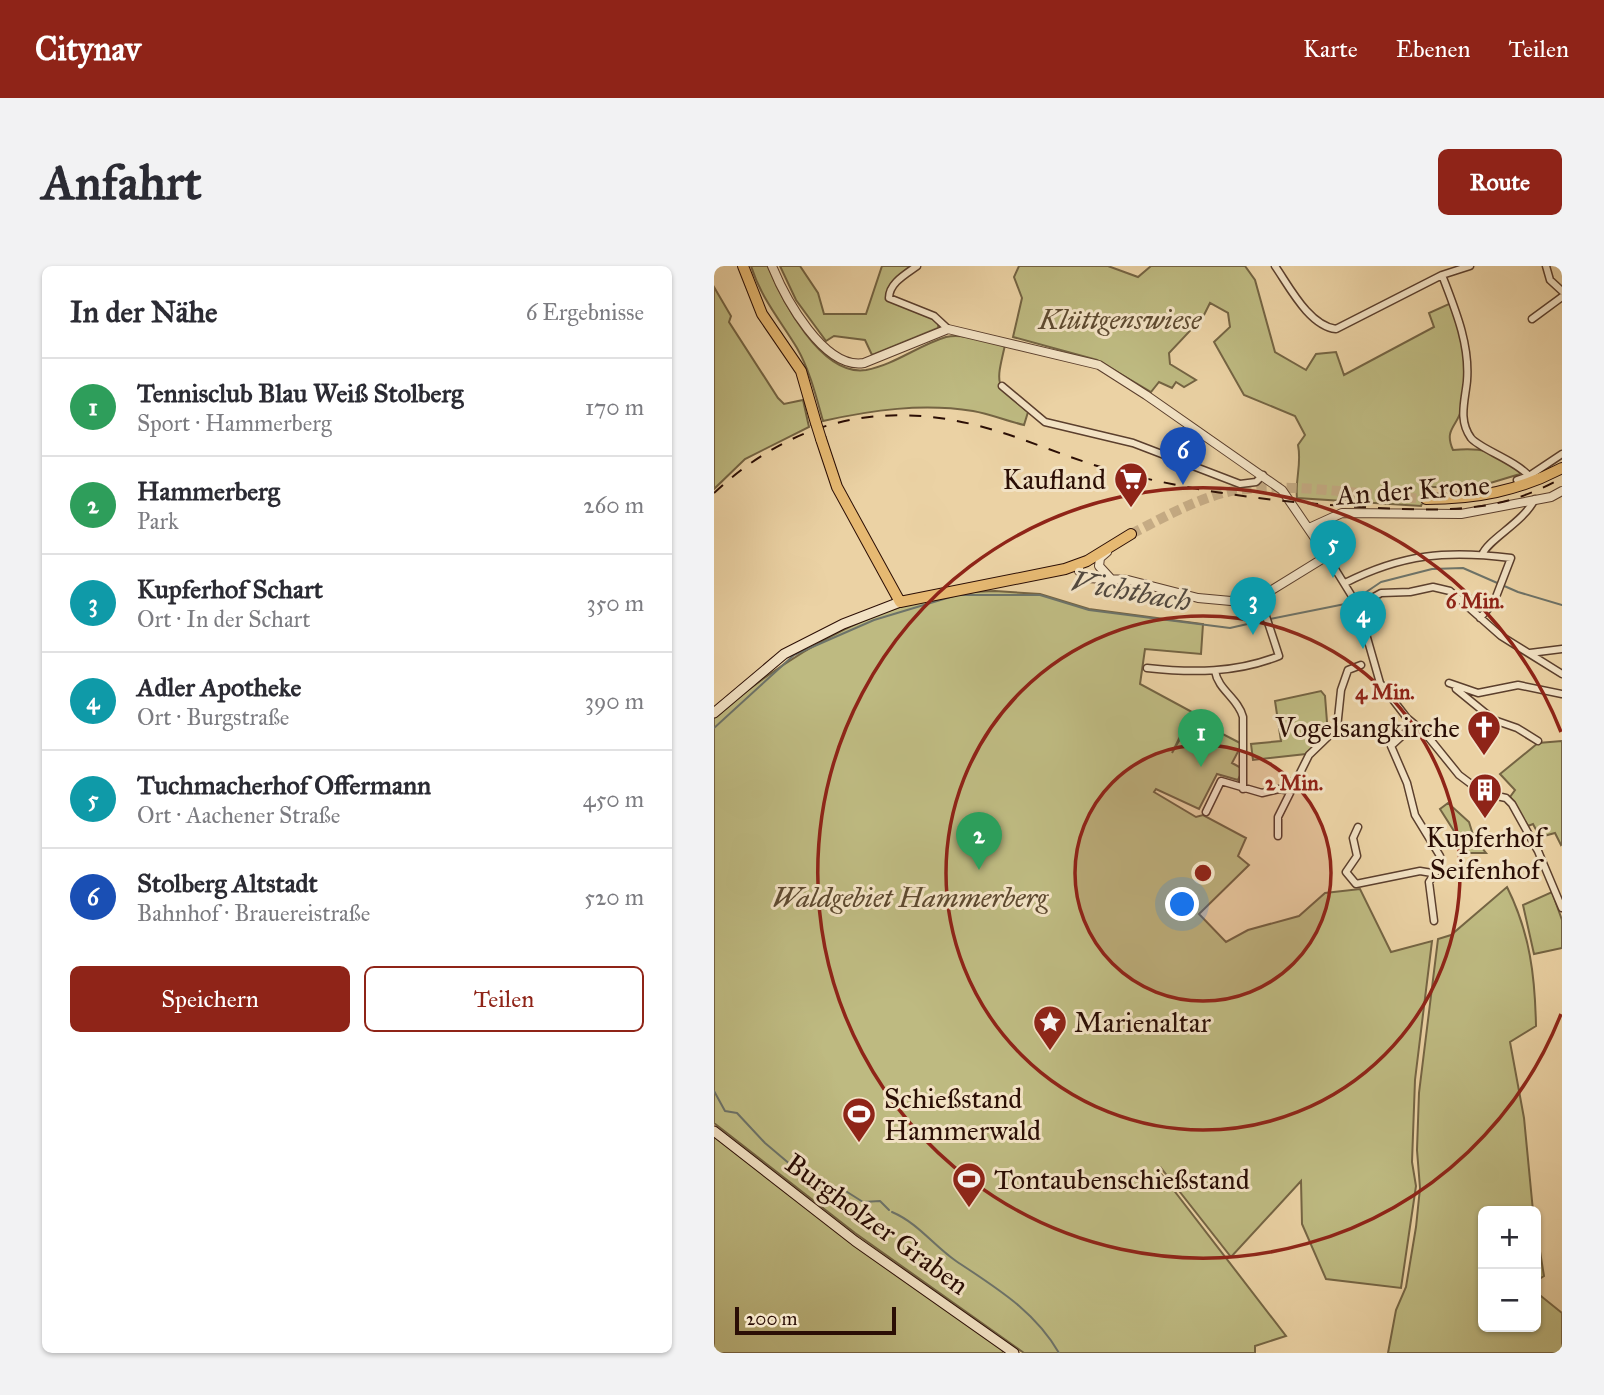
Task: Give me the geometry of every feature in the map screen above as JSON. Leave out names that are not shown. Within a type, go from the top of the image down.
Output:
[{"type":"main road","points":[[743,266],[762,314],[801,371],[832,476],[900,602]]},
{"type":"main road","points":[[1426,499],[1494,494],[1562,468]]},
{"type":"main road","points":[[714,713],[784,654],[843,624],[900,602],[1079,564],[1131,534]]},
{"type":"main road","name":"Burgholzer Graben","points":[[714,1131],[855,1241],[1014,1353]]},
{"type":"street","points":[[772,266],[792,304],[816,336],[830,353],[849,364],[864,363],[948,329]]},
{"type":"street","points":[[917,266],[889,290],[889,298],[934,316],[948,329],[1099,365],[1282,490],[1356,601],[1380,683],[1414,725],[1474,787],[1488,795],[1506,798],[1511,804],[1538,851],[1562,908]]},
{"type":"street","points":[[1275,266],[1296,298],[1324,325],[1336,329],[1442,275],[1470,266]]},
{"type":"street","points":[[1546,266],[1550,280],[1562,291]]},
{"type":"street","points":[[1442,275],[1461,326],[1467,378],[1463,408],[1468,432],[1475,443],[1519,465],[1529,476]]},
{"type":"street","points":[[1532,319],[1562,298]]},
{"type":"street","points":[[1002,386],[1045,422],[1133,443],[1240,484],[1256,482],[1263,475]]},
{"type":"street","points":[[1517,480],[1529,476],[1562,454]]},
{"type":"street","name":"An der Krone","points":[[1309,528],[1327,517],[1342,513],[1461,514],[1562,491]]},
{"type":"street","points":[[1482,555],[1487,546],[1514,526],[1535,499]]},
{"type":"street","points":[[1296,509],[1305,516],[1327,517]]},
{"type":"street","points":[[1111,547],[1099,562],[1100,569],[1111,579]]},
{"type":"street","points":[[1345,583],[1378,566],[1414,556],[1482,555],[1511,558],[1491,607],[1480,618]]},
{"type":"street","points":[[1079,564],[1093,578],[1143,583],[1198,598],[1231,601],[1275,589],[1327,556]]},
{"type":"street","points":[[1356,601],[1381,593],[1442,588],[1450,591],[1515,646],[1562,674]]},
{"type":"street","points":[[1147,668],[1216,671],[1250,666],[1279,656],[1259,595]]},
{"type":"street","points":[[1530,653],[1562,649]]},
{"type":"street","points":[[1278,836],[1278,817],[1309,755],[1337,728],[1348,670],[1361,665]]},
{"type":"street","points":[[1216,671],[1219,683],[1235,697],[1243,717],[1243,789]]},
{"type":"street","points":[[1538,741],[1517,728],[1494,720],[1449,684],[1478,692],[1518,685],[1562,694]]},
{"type":"street","points":[[1414,725],[1391,746],[1407,783],[1415,815],[1440,856],[1440,866],[1432,873],[1429,882],[1434,922]]},
{"type":"street","points":[[1206,812],[1221,781],[1243,789],[1291,791]]},
{"type":"street","points":[[1358,827],[1353,838],[1357,856],[1346,872],[1356,884],[1420,871],[1432,873]]},
{"type":"green space","points":[[751,266],[768,266],[783,298],[805,333],[819,349],[849,369],[866,370],[876,367],[946,337],[968,337],[1005,345],[1000,384],[1009,396],[1028,412],[1024,425],[973,411],[935,408],[879,411],[823,421],[802,357],[765,299]]},
{"type":"green space","points":[[780,266],[800,266],[818,293],[824,314],[866,314],[882,266],[910,266],[892,282],[886,299],[939,321],[938,328],[872,355],[865,340],[834,336],[826,341],[796,300]]},
{"type":"green space","name":"Klüttgenswiese","points":[[1019,266],[1108,266],[1138,277],[1151,266],[1245,266],[1255,280],[1275,352],[1306,370],[1316,354],[1336,352],[1344,375],[1434,327],[1429,313],[1451,303],[1462,340],[1466,378],[1461,411],[1450,433],[1453,450],[1473,449],[1487,452],[1518,467],[1520,474],[1477,487],[1429,487],[1421,506],[1297,498],[1298,445],[1305,435],[1295,416],[1244,395],[1214,342],[1230,327],[1228,313],[1210,303],[1203,317],[1169,353],[1170,364],[1196,380],[1184,387],[1176,382],[1172,388],[1159,382],[1151,392],[1097,360],[1013,337],[1022,298],[1014,277]]},
{"type":"green space","points":[[714,287],[731,316],[729,322],[778,398],[784,404],[803,400],[809,427],[745,459],[714,489]]},
{"type":"green space","name":"Waldgebiet Hammerberg","points":[[995,591],[1040,594],[1089,609],[1203,624],[1201,654],[1145,649],[1140,684],[1192,712],[1172,753],[1192,718],[1242,744],[1232,763],[1243,769],[1238,780],[1217,774],[1199,809],[1156,789],[1154,792],[1196,817],[1203,815],[1246,838],[1238,856],[1249,865],[1199,914],[1226,942],[1248,930],[1299,916],[1325,893],[1360,889],[1391,952],[1432,941],[1415,1080],[1412,1162],[1416,1186],[1401,1288],[1326,1279],[1302,1224],[1301,1181],[1231,1257],[1161,1168],[1159,1171],[1286,1336],[1255,1346],[1255,1353],[1024,1353],[855,1233],[714,1123],[714,717],[776,670],[809,648],[844,630],[917,602],[955,594]]},
{"type":"green space","points":[[1321,691],[1325,696],[1328,735],[1306,754],[1253,760],[1251,744],[1281,741],[1275,701]]},
{"type":"green space","points":[[1562,741],[1561,845],[1555,833],[1540,837],[1533,824],[1528,826],[1510,797],[1515,790],[1500,774],[1538,743]]},
{"type":"green space","points":[[1448,803],[1469,822],[1474,838],[1486,853],[1468,853],[1440,809]]},
{"type":"green space","points":[[1507,887],[1526,938],[1534,990],[1536,1026],[1510,1042],[1524,1118],[1533,1206],[1478,1206],[1478,1332],[1541,1332],[1541,1296],[1562,1313],[1562,1353],[1388,1353],[1396,1310],[1406,1287],[1416,1227],[1420,1188],[1417,1150],[1419,1093],[1438,939],[1451,935]]},
{"type":"green space","points":[[1552,892],[1562,920],[1562,948],[1534,954],[1523,905]]},
{"type":"green space","points":[[714,1136],[1004,1350],[1002,1353],[714,1353]]},
{"type":"waterway","name":"Vichtbach","points":[[1270,619],[1350,603],[1381,582],[1432,569],[1463,568],[1518,592],[1562,605]]},
{"type":"waterway","name":"Vichtbach","points":[[714,728],[794,655],[874,620],[957,595],[1040,595],[1089,610],[1230,628],[1265,620]]},
{"type":"waterway","points":[[714,1091],[725,1111],[737,1113],[765,1143],[804,1176]]},
{"type":"waterway","points":[[810,1181],[832,1201],[837,1201],[844,1190],[863,1202],[880,1201],[889,1210]]},
{"type":"waterway","points":[[892,1212],[910,1222],[948,1255],[1013,1301],[1038,1324],[1059,1353]]},
{"type":"tunnel","points":[[1131,534],[1199,501],[1244,489],[1295,488],[1426,499]]},
{"type":"railway","points":[[714,493],[743,468],[774,448],[806,433],[839,422],[908,415],[983,427],[1104,468],[1136,476],[1199,489],[1295,502],[1406,509],[1467,508],[1513,499],[1562,478]]},
{"type":"place","name":"Stolberg Altstadt","points":[[1183,485]]},
{"type":"place","name":"Kaufland","points":[[1131,509]]},
{"type":"place","name":"Tuchmacherhof Offermann","points":[[1333,578]]},
{"type":"place","name":"Kupferhof Schart","points":[[1253,635]]},
{"type":"place","name":"Adler Apotheke","points":[[1363,649]]},
{"type":"place","name":"Vogelsangkirche","points":[[1484,757]]},
{"type":"place","name":"Tennisclub Blau Weiß Stolberg","points":[[1201,767]]},
{"type":"place","name":"Kupferhof Seifenhof","points":[[1485,820]]},
{"type":"place","name":"Hammerberg","points":[[979,870]]},
{"type":"place","name":"Marienaltar","points":[[1050,1052]]},
{"type":"place","name":"Schießstand Hammerwald","points":[[859,1144]]},
{"type":"place","name":"Tontaubenschießstand","points":[[969,1209]]}]
